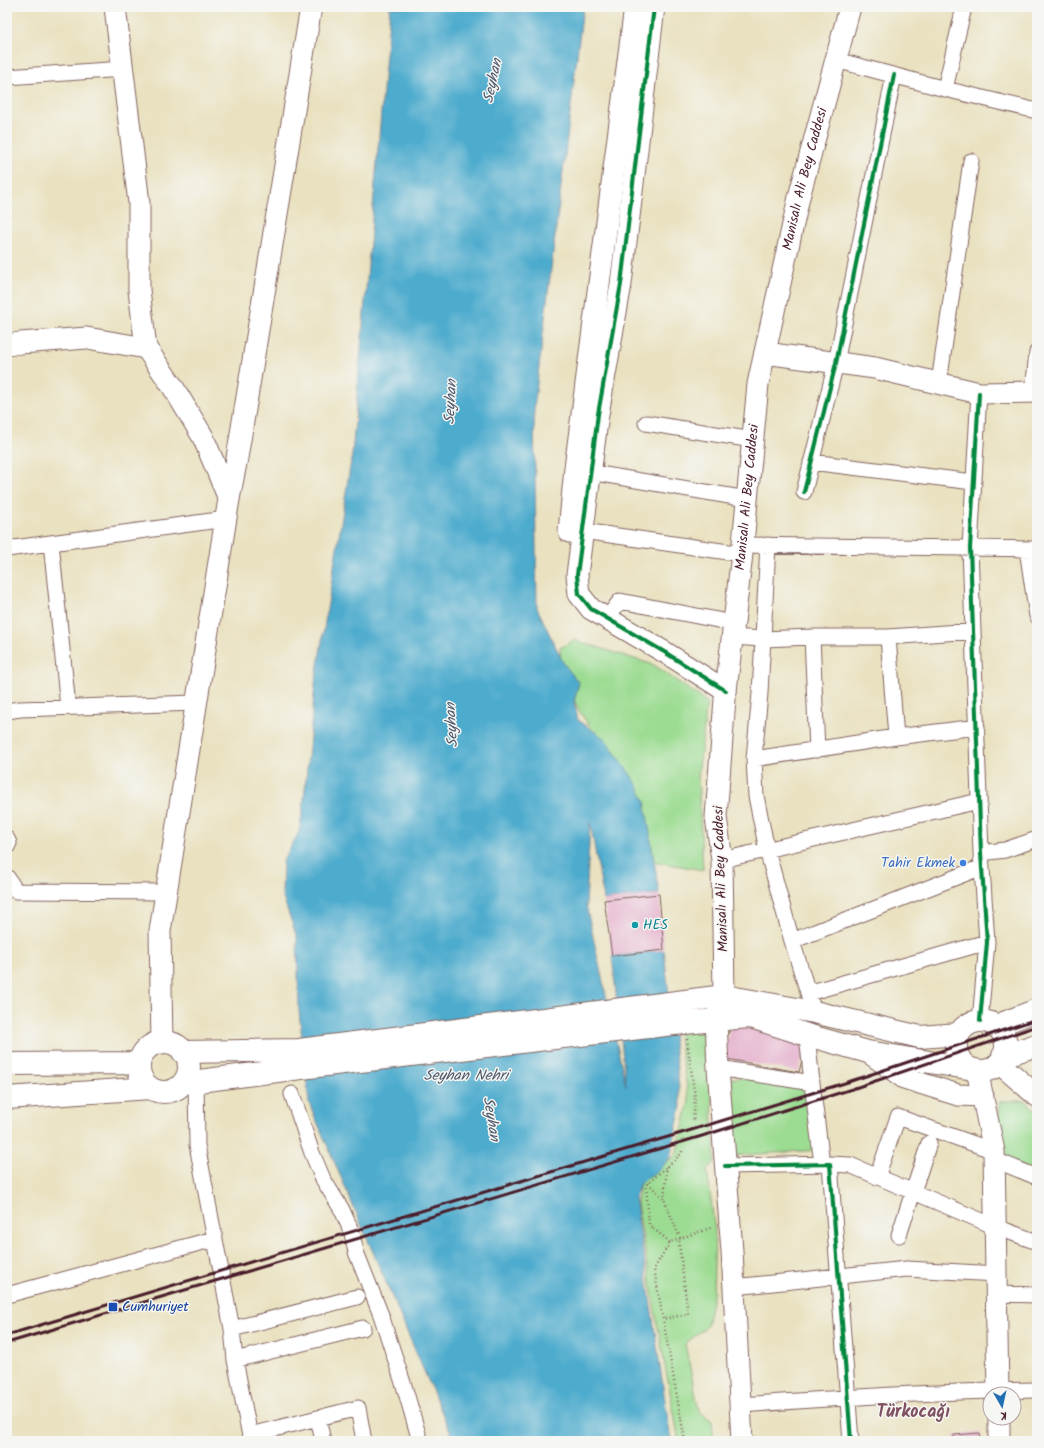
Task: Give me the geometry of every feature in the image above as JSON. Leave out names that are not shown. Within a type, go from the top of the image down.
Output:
[{"type":"main road","points":[[115,7],[139,203],[139,290],[146,348],[203,437],[228,499]]},
{"type":"main road","points":[[162,1043],[160,931],[228,499],[237,458],[311,7]]},
{"type":"main road","points":[[607,618],[577,612],[566,595],[565,573],[575,468],[635,7]]},
{"type":"main road","points":[[654,7],[621,284],[598,414],[590,472],[577,575],[579,594],[591,609],[666,653],[726,691]]},
{"type":"main road","name":"Manisalı Ali Bey Caddesi","points":[[716,1020],[724,996],[722,860],[716,817],[726,691],[758,384],[799,197],[850,7]]},
{"type":"main road","points":[[7,345],[88,338],[146,348]]},
{"type":"main road","points":[[765,353],[875,368],[979,393],[1035,392]]},
{"type":"main road","points":[[677,1020],[724,996],[811,1002],[920,1037],[959,1034]]},
{"type":"main road","points":[[998,1386],[995,1156],[983,1096],[973,1069],[963,1063],[959,1057],[956,1049],[956,1041],[964,1027],[972,1022],[988,1023],[1037,1010]]},
{"type":"main road","points":[[189,1082],[187,1076],[187,1059],[184,1052],[178,1047],[170,1043],[154,1044],[142,1055],[139,1063],[141,1077],[150,1088],[156,1091],[171,1091],[189,1082],[300,1059],[677,1020],[716,1020],[751,1017],[868,1052],[948,1066],[985,1070],[992,1068],[1001,1060],[1037,1045]]},
{"type":"main road","points":[[716,1020],[718,1068],[734,1287],[742,1441]]},
{"type":"main road","points":[[988,1023],[1002,1032],[1005,1040],[1006,1048],[1001,1060]]},
{"type":"main road","points":[[184,1052],[300,1059]]},
{"type":"main road","points":[[868,1052],[904,1078],[958,1095],[983,1096]]},
{"type":"main road","points":[[1001,1060],[1037,1096]]},
{"type":"main road","points":[[7,1064],[139,1063]]},
{"type":"main road","points":[[7,1098],[150,1088]]},
{"type":"main road","points":[[999,1426],[999,1441]]},
{"type":"street","points":[[945,89],[964,7]]},
{"type":"street","points":[[836,60],[945,89],[1037,111]]},
{"type":"street","points":[[7,77],[123,69]]},
{"type":"street","points":[[804,492],[836,363],[894,75]]},
{"type":"street","points":[[939,383],[971,161]]},
{"type":"street","points":[[1035,392],[1037,352]]},
{"type":"street","points":[[979,393],[970,548],[979,801],[987,942],[988,1023]]},
{"type":"street","points":[[646,423],[752,440]]},
{"type":"street","points":[[811,462],[973,482]]},
{"type":"street","points":[[590,472],[606,476],[747,499]]},
{"type":"street","points":[[7,549],[226,519]]},
{"type":"street","points":[[583,531],[742,549],[768,546],[1032,549],[1037,616]]},
{"type":"street","points":[[51,543],[68,707]]},
{"type":"street","points":[[768,546],[754,759],[756,796],[767,850],[792,941],[811,1002],[987,942]]},
{"type":"street","points":[[607,618],[620,601],[763,639],[812,637],[888,637],[973,631]]},
{"type":"street","points":[[812,637],[817,750]]},
{"type":"street","points":[[888,637],[896,737]]},
{"type":"street","points":[[7,711],[20,709],[196,703]]},
{"type":"street","points":[[754,759],[896,737],[977,728]]},
{"type":"street","points":[[722,860],[979,801]]},
{"type":"street","points":[[7,839],[9,843],[7,847]]},
{"type":"street","points":[[792,941],[1005,850],[1036,841]]},
{"type":"street","points":[[7,877],[16,891],[166,892]]},
{"type":"street","points":[[807,1035],[812,1083],[826,1164],[838,1276],[851,1441]]},
{"type":"street","points":[[718,1068],[812,1083]]},
{"type":"street","points":[[189,1082],[196,1145],[232,1329],[235,1360],[251,1438],[358,1408],[364,1441]]},
{"type":"street","points":[[292,1094],[312,1153],[323,1178],[342,1210],[352,1232],[356,1252],[381,1315],[420,1441]]},
{"type":"street","points":[[877,1176],[898,1117],[995,1156],[1037,1176]]},
{"type":"street","points":[[898,1235],[929,1143]]},
{"type":"street","points":[[725,1166],[850,1165],[996,1228],[1037,1242]]},
{"type":"street","points":[[7,1295],[214,1239]]},
{"type":"street","points":[[734,1287],[907,1269],[997,1284],[1037,1295]]},
{"type":"street","points":[[232,1329],[357,1297]]},
{"type":"street","points":[[235,1360],[363,1328]]},
{"type":"street","points":[[1022,1391],[1037,1390]]},
{"type":"street","points":[[740,1405],[847,1397],[982,1393]]},
{"type":"street","points":[[318,1418],[323,1441]]},
{"type":"path","points":[[677,1020],[695,1097],[693,1122]]},
{"type":"path","points":[[670,1242],[649,1225],[646,1185],[681,1154],[683,1149]]},
{"type":"path","points":[[664,1199],[668,1166]]},
{"type":"path","points":[[648,1183],[664,1199],[680,1238],[679,1244],[688,1314],[663,1319]]},
{"type":"path","points":[[685,1441],[654,1269],[670,1242],[713,1227]]},
{"type":"green space","points":[[574,640],[654,665],[707,702],[698,777],[703,870],[651,861],[639,812],[621,760],[594,733],[578,709],[561,668],[560,648]]},
{"type":"green space","points":[[708,1031],[715,1162],[707,1169],[715,1232],[713,1296],[707,1326],[685,1344],[699,1411],[712,1421],[714,1441],[679,1441],[637,1203],[640,1183],[676,1155],[689,1101],[678,1032]]},
{"type":"green space","points":[[728,1078],[808,1080],[819,1150],[727,1156]]},
{"type":"green space","points":[[1000,1101],[1025,1101],[1037,1111],[1037,1174],[995,1159]]},
{"type":"water","points":[[390,7],[583,7],[534,408],[537,608],[564,664],[579,683],[574,702],[578,720],[605,739],[635,781],[645,801],[659,894],[604,900],[590,822],[586,905],[626,1086],[612,956],[664,950],[681,1106],[670,1158],[657,1172],[640,1183],[635,1197],[671,1441],[454,1441],[309,1103],[299,1011],[297,937],[282,895],[283,861],[299,832],[303,810],[315,684],[352,455]]},
{"type":"building","name":"HES","points":[[659,894],[664,950],[612,956],[604,900]]},
{"type":"building","points":[[732,1023],[806,1044],[799,1072],[721,1058]]},
{"type":"building","points":[[980,1433],[981,1441],[954,1441],[954,1435]]},
{"type":"railway","points":[[7,1335],[848,1082],[1037,1019]]},
{"type":"railway","points":[[7,1343],[702,1136],[852,1089],[1037,1026]]},
{"type":"cycle path","points":[[654,7],[621,284],[598,414],[577,575],[579,594],[591,609],[666,653],[726,691]]},
{"type":"cycle path","points":[[804,492],[836,363],[894,75]]},
{"type":"cycle path","points":[[979,393],[970,548],[981,853],[987,942],[980,1021]]},
{"type":"cycle path","points":[[725,1166],[830,1164],[851,1441]]},
{"type":"place","name":"Tahir Ekmek","points":[[963,863]]},
{"type":"place","name":"HES","points":[[635,925]]},
{"type":"place","name":"Cumhuriyet","points":[[113,1307]]},
{"type":"district","name":"Türkocağı","points":[[913,1412]]},
{"type":"water label","name":"Seyhan","points":[[493,81]]},
{"type":"water label","name":"Seyhan","points":[[451,402]]},
{"type":"water label","name":"Seyhan","points":[[452,725]]},
{"type":"water label","name":"Seyhan Nehri","points":[[466,1076]]},
{"type":"water label","name":"Seyhan","points":[[491,1119]]}]
